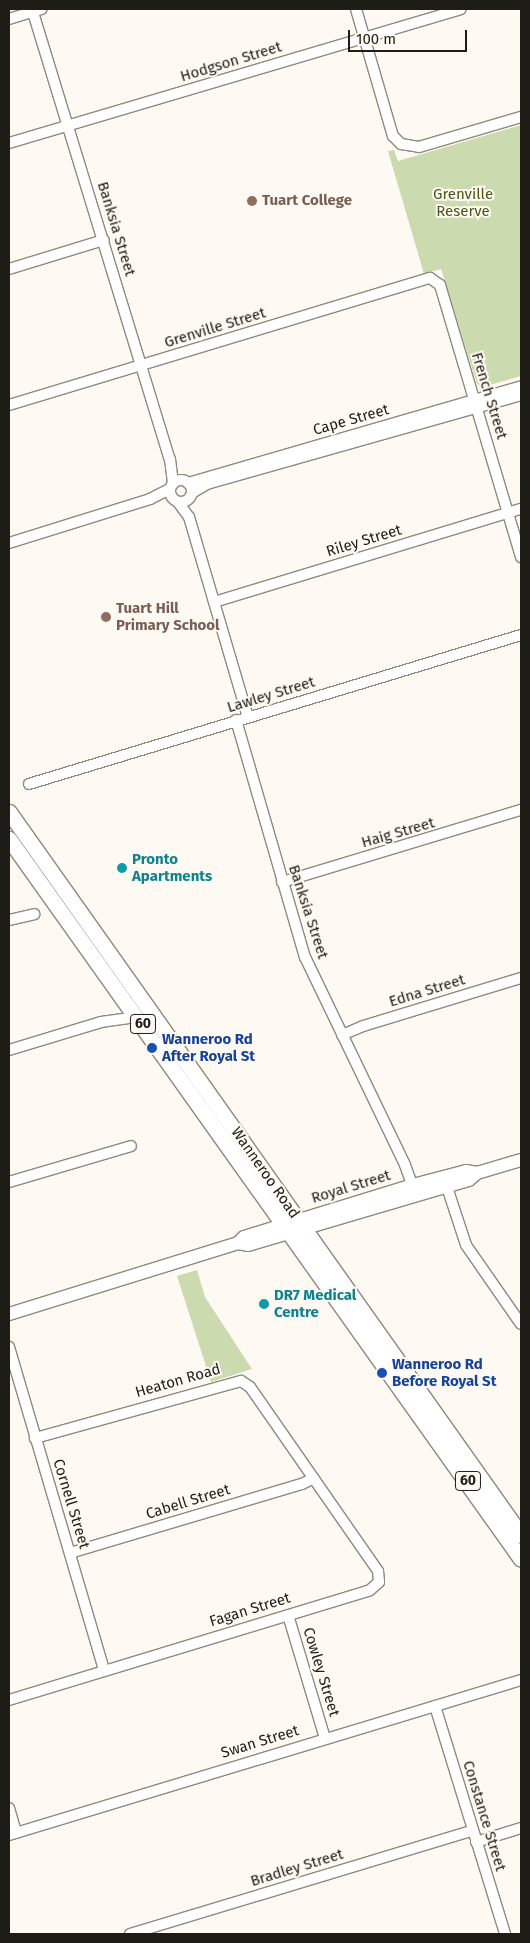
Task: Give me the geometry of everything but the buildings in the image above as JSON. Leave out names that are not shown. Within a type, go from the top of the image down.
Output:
[{"type":"highway","name":"Wanneroo Road","points":[[9,812],[521,1535]]},
{"type":"highway","name":"Wanneroo Road","points":[[9,838],[121,992],[286,1229],[521,1558]]},
{"type":"main road","name":"Royal Street","points":[[9,1314],[238,1243],[248,1245],[286,1229],[412,1190],[445,1182],[466,1171],[477,1173],[521,1160]]},
{"type":"street","points":[[356,9],[393,136],[401,144],[419,147],[521,117]]},
{"type":"street","name":"Hodgson Street","points":[[9,144],[461,9]]},
{"type":"street","points":[[9,19],[36,10]]},
{"type":"street","name":"Banksia Street","points":[[36,10],[68,126],[178,484]]},
{"type":"street","points":[[9,268],[104,240]]},
{"type":"street","name":"Grenville Street","points":[[9,405],[430,278]]},
{"type":"street","name":"French Street","points":[[430,278],[440,285],[521,557]]},
{"type":"street","name":"Cape Street","points":[[150,499],[176,501],[190,496],[212,482],[476,404],[521,386]]},
{"type":"street","name":"Cape Street","points":[[9,543],[150,499],[178,484],[476,404],[521,395]]},
{"type":"street","points":[[178,484],[190,496],[189,517],[248,717]]},
{"type":"street","points":[[178,484],[176,501],[189,517]]},
{"type":"street","name":"Riley Street","points":[[214,602],[521,510]]},
{"type":"street","name":"Lawley Street","points":[[29,784],[521,635]]},
{"type":"street","name":"Banksia Street","points":[[236,720],[305,957],[401,1159],[412,1190]]},
{"type":"street","name":"Haig Street","points":[[282,882],[521,810]]},
{"type":"street","points":[[9,920],[34,914]]},
{"type":"street","name":"Edna Street","points":[[342,1035],[363,1026],[521,978]]},
{"type":"street","points":[[102,1022],[118,1010],[121,992]]},
{"type":"street","points":[[9,1050],[102,1022],[138,1016]]},
{"type":"street","points":[[9,1182],[131,1146]]},
{"type":"street","points":[[445,1182],[466,1245],[521,1324]]},
{"type":"street","name":"Cornell Street","points":[[9,1347],[104,1670]]},
{"type":"street","name":"Heaton Road","points":[[35,1438],[241,1381],[250,1387],[314,1478]]},
{"type":"street","name":"Cabell Street","points":[[70,1553],[302,1484],[314,1478]]},
{"type":"street","name":"Fagan Street","points":[[9,1700],[370,1590],[379,1582],[378,1571],[314,1478]]},
{"type":"street","name":"Cowley Street","points":[[288,1615],[325,1738]]},
{"type":"street","name":"Swan Street","points":[[13,1834],[521,1680]]},
{"type":"street","name":"Constance Street","points":[[435,1706],[505,1934]]},
{"type":"street","points":[[9,1808],[13,1834]]},
{"type":"street","points":[[476,1842],[521,1828]]},
{"type":"street","name":"Bradley Street","points":[[130,1934],[472,1831]]},
{"type":"green space","name":"Grenville Reserve","points":[[521,125],[521,376],[483,387],[477,384],[441,269],[424,274],[388,151],[394,150],[398,161]]},
{"type":"green space","points":[[197,1270],[205,1297],[252,1369],[211,1382],[177,1276]]},
{"type":"place","name":"Tuart College","points":[[252,201]]},
{"type":"place","name":"Tuart Hill Primary School","points":[[106,617]]},
{"type":"place","name":"Pronto Apartments","points":[[122,868]]},
{"type":"place","name":"Wanneroo Rd After Royal St","points":[[152,1048]]},
{"type":"place","name":"DR7 Medical Centre","points":[[264,1304]]},
{"type":"place","name":"Wanneroo Rd Before Royal St","points":[[382,1373]]}]
